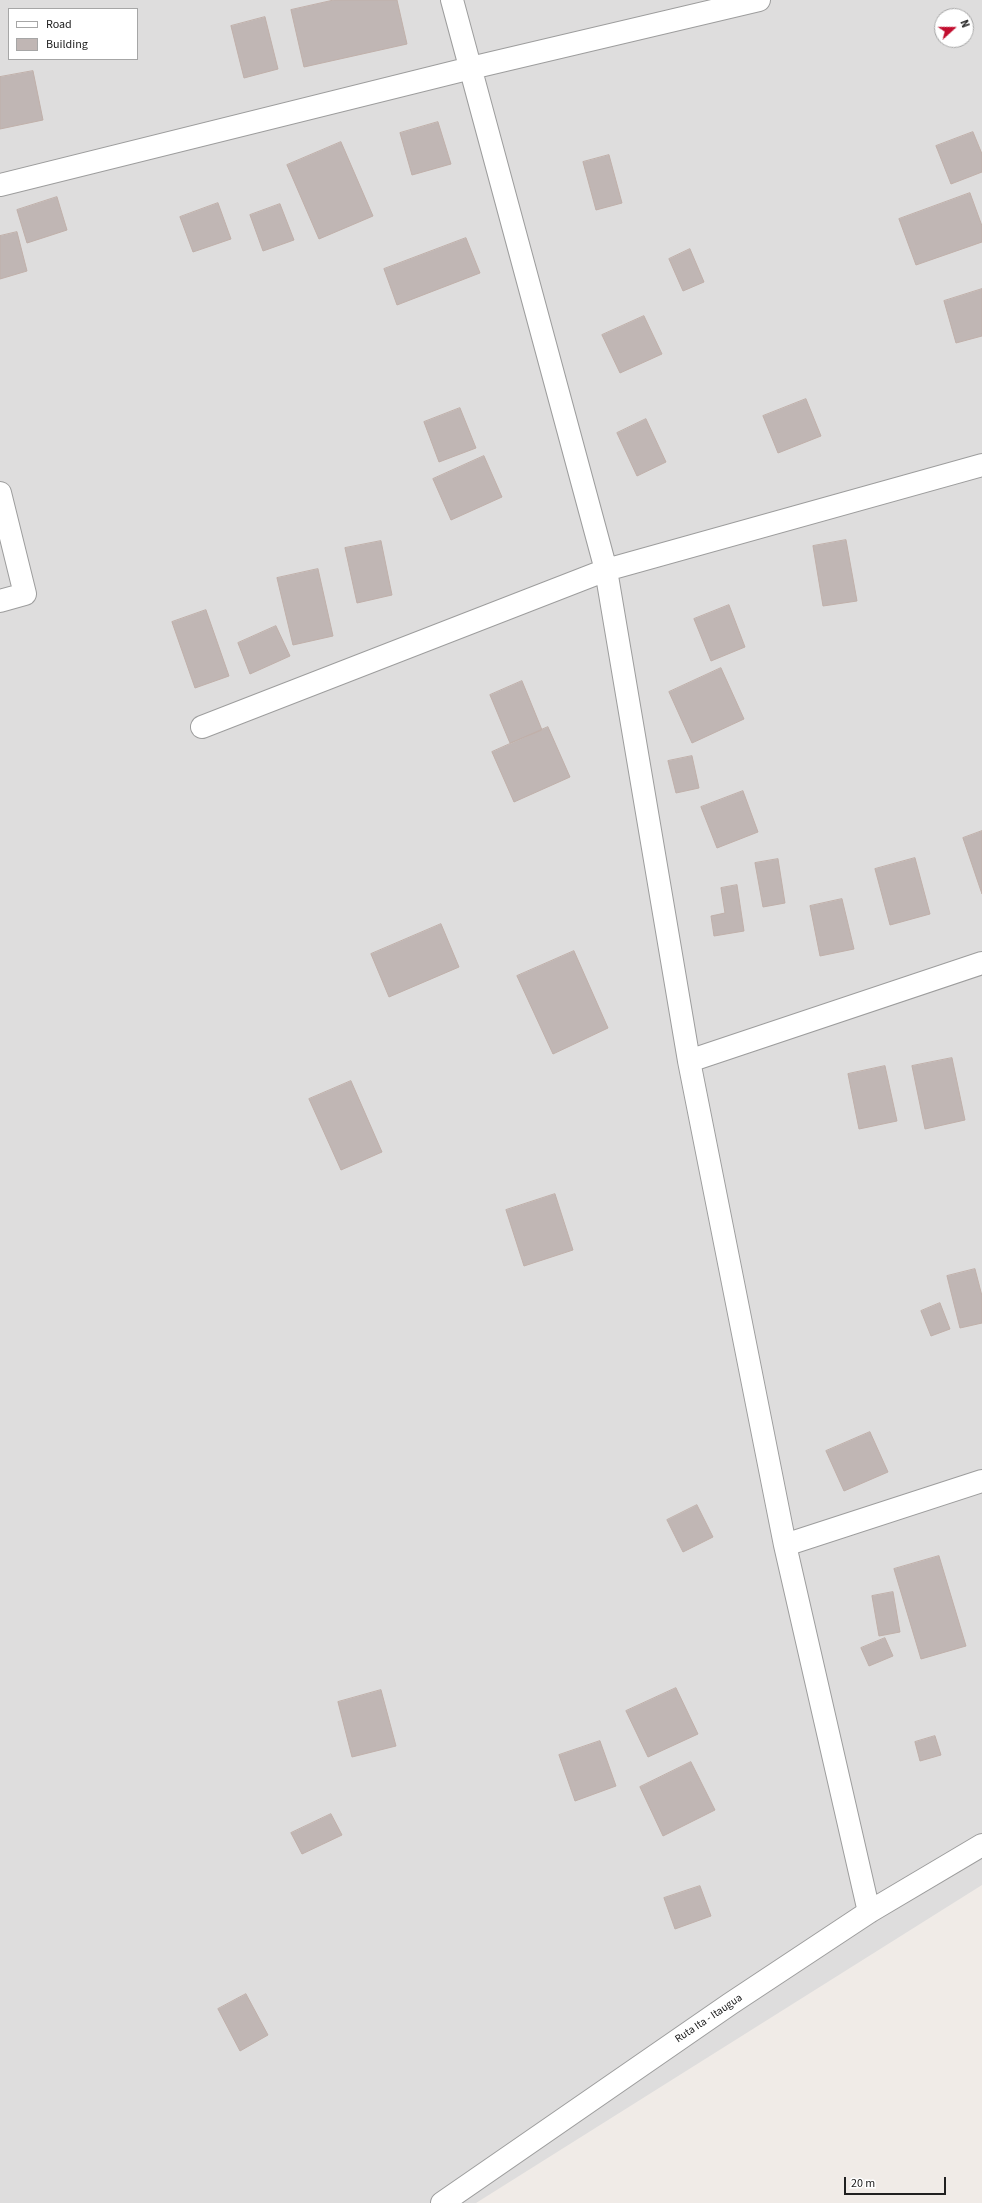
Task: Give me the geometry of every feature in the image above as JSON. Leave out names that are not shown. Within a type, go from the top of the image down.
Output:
[{"type":"street","points":[[452,0],[606,570],[689,1062],[785,1545],[869,1912]]},
{"type":"street","points":[[0,184],[471,68],[759,0]]},
{"type":"street","points":[[202,727],[606,570],[982,465]]},
{"type":"street","points":[[0,494],[25,594],[0,601]]},
{"type":"street","points":[[689,1062],[982,963]]},
{"type":"street","points":[[785,1545],[982,1481]]},
{"type":"street","name":"Ruta Ita - Itaugua","points":[[442,2203],[730,2004],[869,1912],[982,1845]]},
{"type":"shaded area","points":[[0,0],[982,0],[982,1885],[476,2203],[0,2203]]},
{"type":"building","points":[[334,0],[397,0],[407,44],[304,67],[291,10]]},
{"type":"building","points":[[265,17],[278,69],[244,78],[231,26]]},
{"type":"building","points":[[33,71],[43,120],[0,129],[0,77]]},
{"type":"building","points":[[438,122],[451,164],[412,175],[400,133]]},
{"type":"building","points":[[973,132],[982,154],[982,172],[951,184],[936,146]]},
{"type":"building","points":[[341,142],[373,216],[319,239],[287,165]]},
{"type":"building","points":[[609,155],[622,203],[596,210],[583,162]]},
{"type":"building","points":[[970,193],[982,226],[982,242],[916,265],[899,219]]},
{"type":"building","points":[[57,197],[67,230],[27,243],[17,210]]},
{"type":"building","points":[[218,203],[231,239],[193,252],[180,217]]},
{"type":"building","points":[[280,204],[294,240],[263,251],[250,215]]},
{"type":"building","points":[[17,232],[27,271],[0,279],[0,236]]},
{"type":"building","points":[[466,238],[480,273],[397,305],[384,269]]},
{"type":"building","points":[[690,249],[704,282],[683,291],[669,259]]},
{"type":"building","points":[[982,289],[982,336],[956,343],[944,301]]},
{"type":"building","points":[[644,316],[662,354],[620,373],[602,335]]},
{"type":"building","points":[[806,399],[821,436],[778,453],[763,416]]},
{"type":"building","points":[[460,408],[476,448],[439,462],[424,422]]},
{"type":"building","points":[[646,419],[666,462],[637,476],[617,433]]},
{"type":"building","points":[[484,456],[502,497],[451,520],[433,479]]},
{"type":"building","points":[[846,540],[857,601],[823,606],[813,546]]},
{"type":"building","points":[[381,541],[392,595],[357,603],[345,548]]},
{"type":"building","points":[[318,569],[333,636],[293,645],[277,578]]},
{"type":"building","points":[[729,605],[745,647],[711,661],[694,619]]},
{"type":"building","points":[[206,610],[229,676],[195,688],[172,622]]},
{"type":"building","points":[[276,626],[290,656],[250,674],[238,643]]},
{"type":"building","points":[[721,668],[744,719],[692,743],[669,692]]},
{"type":"building","points":[[522,681],[542,730],[510,743],[490,695]]},
{"type":"building","points":[[548,727],[570,777],[514,802],[492,752]]},
{"type":"building","points":[[692,756],[699,788],[676,793],[668,761]]},
{"type":"building","points":[[743,791],[758,832],[717,848],[701,807]]},
{"type":"building","points":[[982,831],[982,894],[963,838]]},
{"type":"building","points":[[915,858],[930,914],[890,925],[875,869]]},
{"type":"building","points":[[778,859],[785,903],[763,907],[755,863]]},
{"type":"building","points":[[737,885],[744,931],[714,936],[711,916],[725,913],[721,888]]},
{"type":"building","points":[[842,899],[854,949],[820,956],[810,906]]},
{"type":"building","points":[[441,924],[459,967],[389,997],[371,954]]},
{"type":"building","points":[[574,951],[608,1028],[553,1054],[517,976]]},
{"type":"building","points":[[952,1058],[965,1120],[925,1129],[912,1066]]},
{"type":"building","points":[[885,1066],[897,1121],[859,1129],[848,1074]]},
{"type":"building","points":[[351,1081],[382,1152],[341,1170],[309,1099]]},
{"type":"building","points":[[555,1194],[573,1250],[524,1266],[506,1210]]},
{"type":"building","points":[[975,1269],[982,1296],[982,1323],[960,1328],[947,1276]]},
{"type":"building","points":[[940,1303],[950,1329],[931,1336],[921,1311]]},
{"type":"building","points":[[870,1432],[888,1472],[844,1491],[826,1451]]},
{"type":"building","points":[[697,1505],[713,1537],[683,1552],[667,1520]]},
{"type":"building","points":[[939,1556],[966,1646],[921,1659],[894,1569]]},
{"type":"building","points":[[893,1592],[900,1632],[879,1636],[872,1596]]},
{"type":"building","points":[[885,1638],[893,1656],[869,1666],[861,1648]]},
{"type":"building","points":[[676,1688],[698,1734],[648,1757],[626,1711]]},
{"type":"building","points":[[381,1690],[396,1746],[352,1757],[338,1702]]},
{"type":"building","points":[[935,1736],[941,1755],[920,1761],[915,1742]]},
{"type":"building","points":[[600,1741],[616,1786],[575,1801],[559,1755]]},
{"type":"building","points":[[691,1762],[715,1810],[663,1836],[640,1787]]},
{"type":"building","points":[[331,1814],[342,1835],[302,1854],[291,1833]]},
{"type":"building","points":[[700,1886],[711,1916],[675,1929],[664,1898]]},
{"type":"building","points":[[246,1994],[268,2035],[240,2051],[218,2009]]}]
